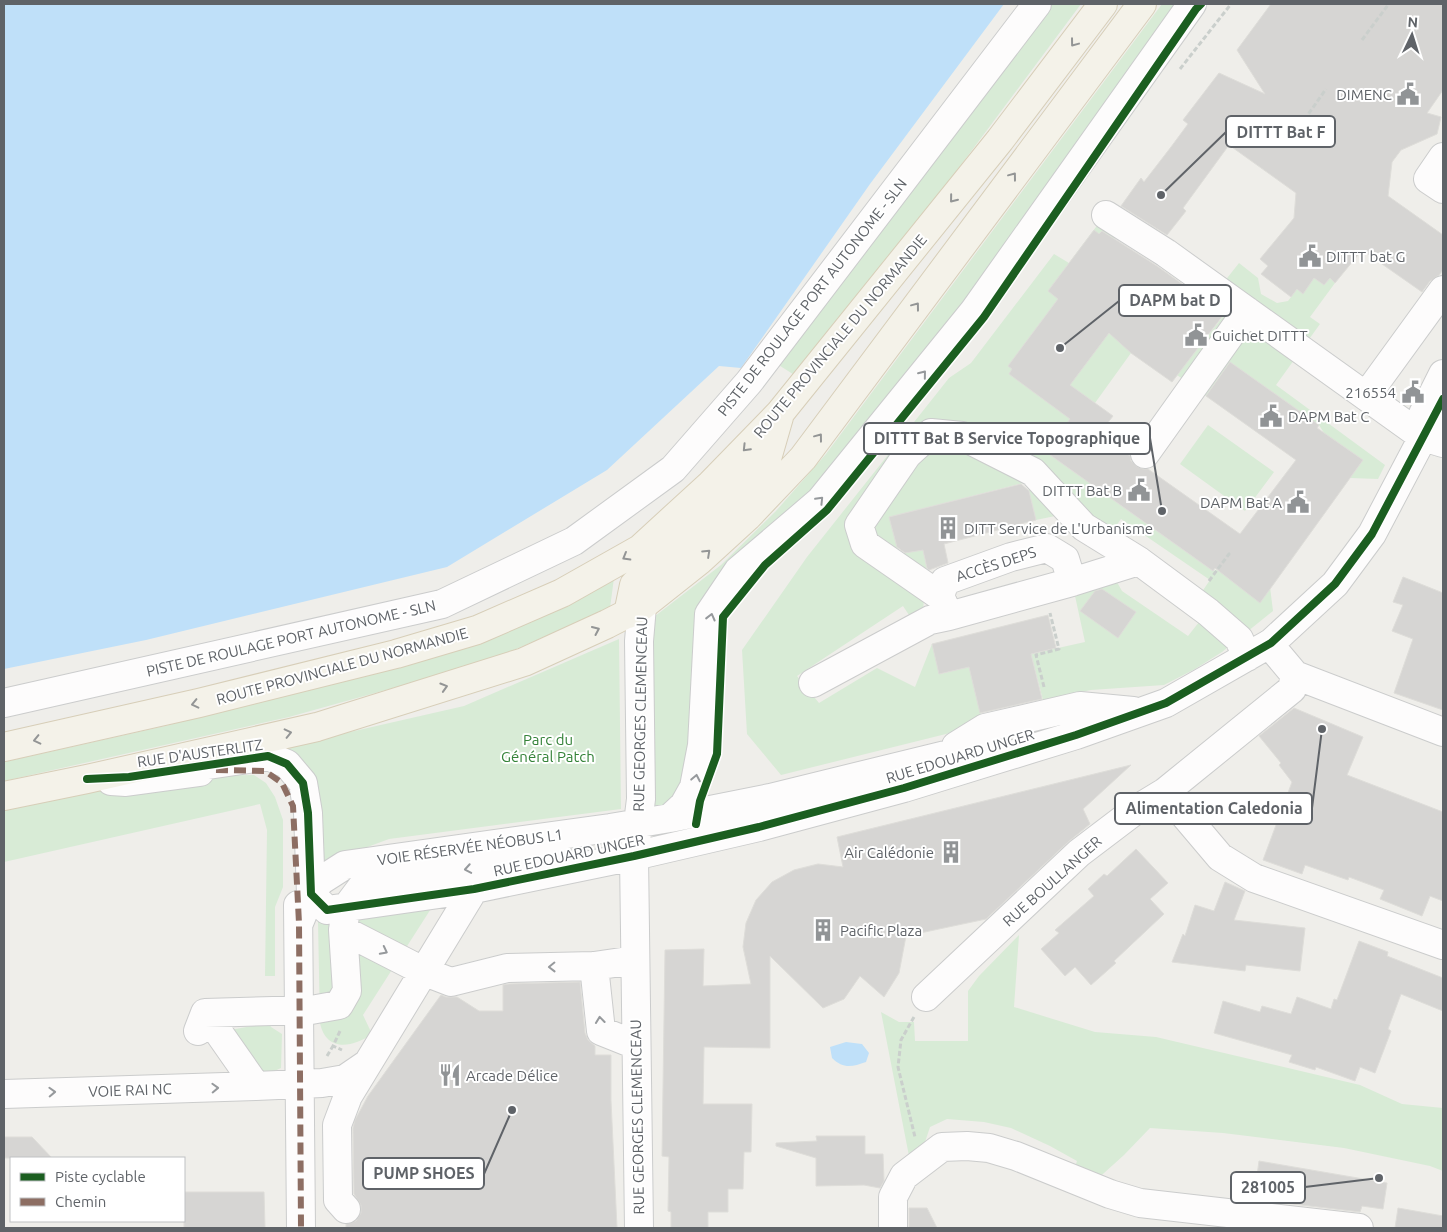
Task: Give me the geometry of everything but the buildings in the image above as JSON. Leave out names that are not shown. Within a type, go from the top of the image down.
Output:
[{"type":"main road","name":"ROUTE PROVINCIALE DU NORMANDIE","points":[[4,747],[199,703],[396,654],[477,630],[562,593],[640,548],[711,484],[780,413],[1000,140],[1103,4]]},
{"type":"main road","points":[[4,796],[317,727],[524,662],[635,610],[700,560],[747,517],[803,458],[1142,4]]},
{"type":"main road","points":[[635,610],[634,585],[683,543],[766,462],[780,413]]},
{"type":"street","name":"PISTE DE ROULAGE PORT AUTONOME - SLN","points":[[4,703],[442,604],[574,541],[673,469],[749,382],[1037,4]]},
{"type":"street","points":[[670,818],[684,805],[694,787],[696,778],[702,745],[710,614],[738,571],[820,501],[974,311],[1192,4]]},
{"type":"street","points":[[1443,157],[1428,179],[1443,189]]},
{"type":"street","points":[[1106,215],[1166,253],[1366,396],[1427,437],[1443,374]]},
{"type":"street","points":[[1366,396],[1443,290]]},
{"type":"street","points":[[1145,454],[1248,311]]},
{"type":"street","name":"RUE EDOUARD UNGER","points":[[344,919],[361,888],[577,850],[635,835],[759,827],[904,788],[1076,735],[1166,702],[1253,650],[1335,584],[1372,534],[1427,437],[1443,399]]},
{"type":"street","points":[[945,606],[865,544],[859,525],[907,455],[931,433],[962,436],[1034,472],[1084,527],[1139,561],[1195,602],[1253,650],[1295,675],[1443,732]]},
{"type":"street","name":"ACCÈS DEPS","points":[[945,606],[945,581],[1011,557],[1047,548],[1065,560],[1072,582]]},
{"type":"street","points":[[813,683],[930,620],[945,606],[1072,582],[1139,561]]},
{"type":"street","name":"RUE GEORGES CLEMENCEAU","points":[[631,1216],[636,1045],[635,835],[641,799],[639,641],[635,610]]},
{"type":"street","name":"VOIE RÉSERVÉE NÉOBUS L1","points":[[299,923],[311,894],[320,881],[345,865],[635,835],[670,818],[770,798],[1047,728],[1189,678],[1253,650]]},
{"type":"street","name":"RUE BOULLANGER","points":[[926,997],[1079,853],[1137,809],[1165,792],[1292,690],[1295,675]]},
{"type":"street","points":[[1105,709],[1140,712]]},
{"type":"street","points":[[904,788],[943,755]]},
{"type":"street","name":"RUE D'AUSTERLITZ","points":[[87,778],[129,777],[268,756],[287,764],[303,783],[308,813],[311,894]]},
{"type":"street","name":"RUE D'AUSTERLITZ","points":[[87,778],[126,782],[219,769],[264,771],[282,783],[293,806],[299,923],[302,1228]]},
{"type":"street","points":[[1165,792],[1220,857],[1246,873],[1341,910],[1443,945]]},
{"type":"street","name":"RUE EDOUARD UNGER","points":[[344,919],[474,889],[635,835]]},
{"type":"street","points":[[346,1209],[338,1200],[337,1125],[351,1091],[474,889]]},
{"type":"street","points":[[311,894],[327,910],[425,972],[451,982],[507,968],[594,966],[635,960]]},
{"type":"street","points":[[256,1086],[202,1022],[258,1011],[300,1010],[339,1005],[347,992],[344,919]]},
{"type":"street","points":[[594,966],[602,1032],[636,1045]]},
{"type":"street","points":[[300,1084],[346,1079],[367,1064]]},
{"type":"street","name":"VOIE RAI NC","points":[[4,1094],[300,1084]]},
{"type":"street","points":[[893,1228],[893,1197],[904,1176],[942,1147],[980,1147],[1016,1156],[1110,1194],[1140,1203],[1359,1228]]},
{"type":"path","points":[[1362,40],[1388,5]]},
{"type":"path","points":[[1300,126],[1326,89]]},
{"type":"path","points":[[1195,602],[1229,554],[1226,552]]},
{"type":"path","points":[[921,1162],[898,1067],[900,1040],[926,997]]},
{"type":"green space","points":[[1050,4],[1081,4],[893,256],[796,376],[777,364]]},
{"type":"green space","points":[[1162,4],[1184,4],[955,321],[818,495],[704,608],[687,788],[660,815],[647,805],[650,620],[721,565],[776,511],[826,454]]},
{"type":"green space","points":[[1114,203],[1119,208],[1119,233],[1111,243],[1131,353],[1095,403],[1086,397],[1046,452],[1213,571],[1217,570],[1270,587],[1273,611],[1222,652],[1164,685],[1091,690],[1043,700],[1031,654],[1085,642],[1072,582],[1114,577],[1122,591],[1188,636],[1207,612],[1195,602],[1210,580],[1121,519],[1106,540],[1055,516],[1036,520],[1027,482],[889,517],[899,554],[923,550],[927,570],[923,610],[913,621],[903,606],[797,676],[819,703],[877,668],[915,687],[932,644],[940,674],[969,667],[981,715],[958,731],[781,775],[747,734],[742,650],[807,557],[949,378],[971,363],[1054,254],[1069,263]]},
{"type":"green space","points":[[1239,263],[1258,278],[1261,294],[1277,303],[1288,301],[1297,289],[1303,293],[1314,278],[1324,285],[1330,278],[1335,283],[1310,317],[1320,324],[1276,385],[1385,465],[1378,479],[1350,478],[1363,460],[1324,433],[1319,425],[1230,363],[1206,396],[1177,375],[1225,314],[1209,301]]},
{"type":"green space","points":[[1208,425],[1274,472],[1245,511],[1180,464]]},
{"type":"green space","points":[[614,578],[610,608],[486,662],[289,717],[4,781],[4,762],[165,726],[462,649]]},
{"type":"green space","name":"Parc du Général Patch","points":[[619,639],[621,809],[389,839],[319,865],[280,748],[464,706]]},
{"type":"green space","points":[[254,775],[266,783],[275,797],[283,820],[283,887],[275,907],[275,976],[265,976],[267,830],[260,804],[4,862],[4,809],[86,791],[194,776]]},
{"type":"green space","points":[[434,904],[363,1015],[372,1034],[356,1042],[341,1045],[328,1039],[320,1023],[318,922]]},
{"type":"green space","points":[[1019,935],[1014,1007],[1095,1032],[1156,1037],[1360,1085],[1402,1104],[1443,1108],[1443,1171],[1430,1166],[1344,1148],[1223,1133],[1150,1128],[1094,1182],[1073,1173],[1077,1161],[1011,1128],[984,1122],[947,1119],[930,1127],[925,1142],[929,1147],[909,1156],[881,1012],[899,1022],[914,1022],[915,1041],[968,1041],[968,991],[979,976]]},
{"type":"green space","points":[[269,1023],[271,1027],[282,1034],[281,1068],[261,1077],[230,1030]]},
{"type":"water","points":[[4,4],[1004,4],[870,184],[741,368],[719,366],[607,470],[447,567],[146,640],[4,669]]},
{"type":"water","points":[[846,1042],[862,1044],[869,1053],[866,1062],[848,1066],[836,1062],[832,1058],[830,1047]]},
{"type":"marked path","points":[[216,770],[265,771],[282,783],[293,806],[299,923],[301,1228]]},
{"type":"cycle path","points":[[696,824],[700,801],[717,754],[723,617],[765,565],[827,510],[984,317],[1201,4]]},
{"type":"cycle path","points":[[87,779],[129,777],[268,756],[287,764],[303,783],[308,813],[311,894],[327,910],[474,889],[634,856],[759,827],[904,788],[1076,735],[1166,703],[1271,643],[1335,584],[1372,534],[1443,399]]},
{"type":"place","name":"DIMENC","points":[[1408,94]]},
{"type":"place","name":"DITTT Bat F","points":[[1161,195]]},
{"type":"place","name":"DITTT bat G","points":[[1310,256]]},
{"type":"place","name":"Guichet DITTT","points":[[1196,335]]},
{"type":"place","name":"DAPM bat D","points":[[1060,348]]},
{"type":"place","name":"216554","points":[[1413,392]]},
{"type":"place","name":"DAPM Bat C","points":[[1271,416]]},
{"type":"place","name":"DITTT Bat B","points":[[1139,490]]},
{"type":"place","name":"DAPM Bat A","points":[[1298,502]]},
{"type":"place","name":"DITTT Bat B Service Topographique","points":[[1162,511]]},
{"type":"place","name":"DITT Service de L'Urbanisme","points":[[948,528]]},
{"type":"place","name":"Alimentation Caledonia","points":[[1322,729]]},
{"type":"place","name":"Air Calédonie","points":[[951,852]]},
{"type":"place","name":"Pacific Plaza","points":[[823,930]]},
{"type":"place","name":"Arcade Délice","points":[[450,1075]]},
{"type":"place","name":"PUMP SHOES","points":[[512,1110]]},
{"type":"place","name":"281005","points":[[1379,1178]]}]
